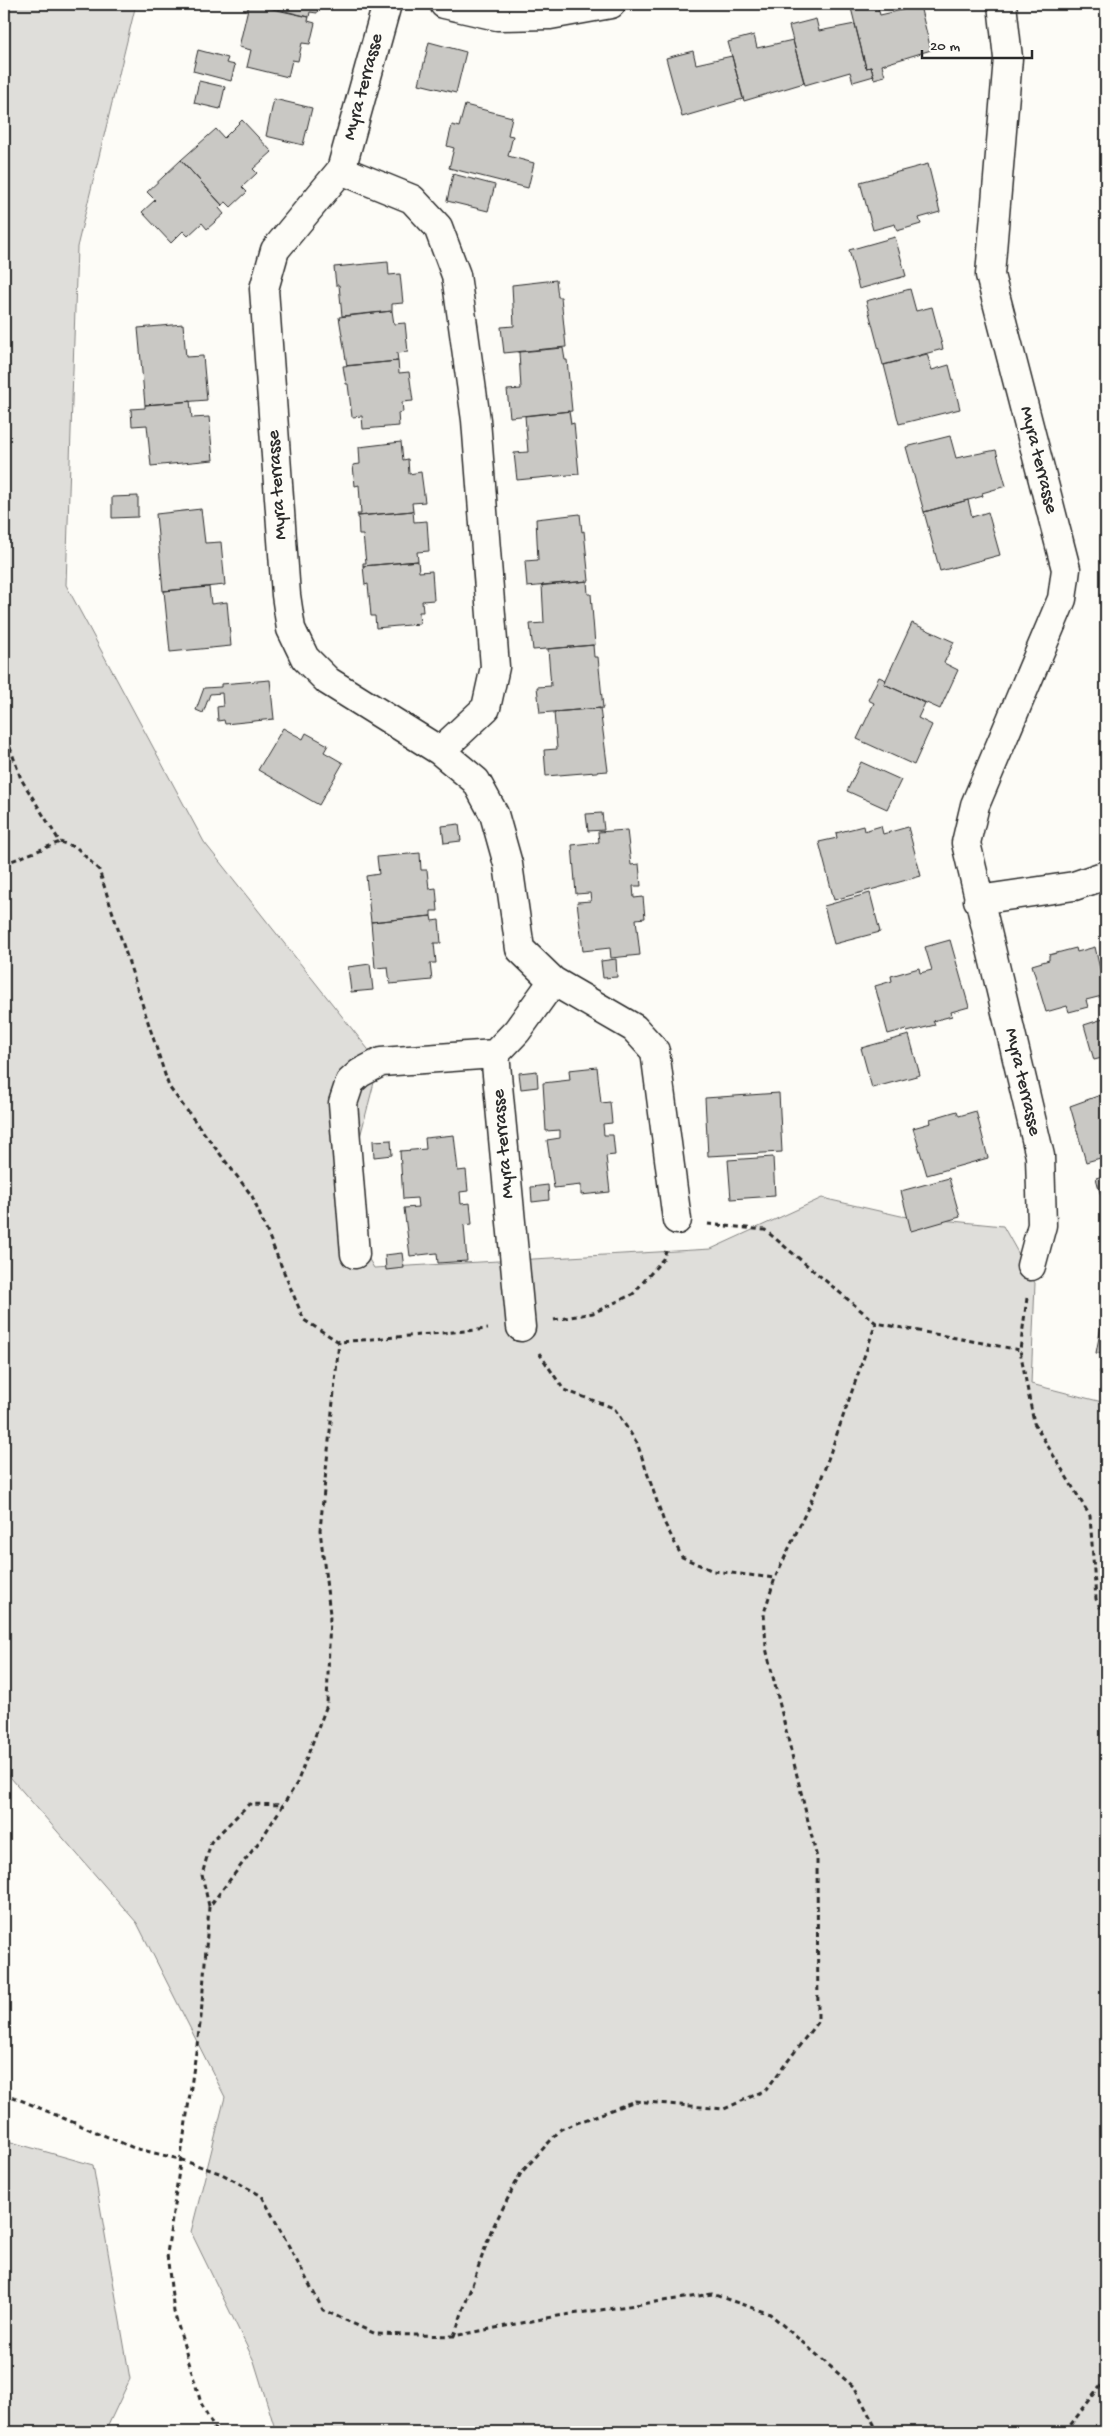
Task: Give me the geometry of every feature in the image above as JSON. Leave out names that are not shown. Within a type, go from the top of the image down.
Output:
[{"type":"street","name":"Myra terrasse","points":[[387,4],[341,170],[275,250],[264,289],[286,595],[291,629],[305,658],[328,681],[440,751],[476,781],[494,814],[508,864],[520,949],[553,981],[634,1028],[655,1051],[677,1220]]},
{"type":"street","points":[[444,4],[497,16],[550,15],[611,4]]},
{"type":"street","name":"Myra terrasse","points":[[1002,4],[1008,58],[990,275],[1066,569],[1062,599],[975,804],[966,843],[1040,1156],[1042,1225],[1031,1266]]},
{"type":"street","points":[[341,170],[412,199],[438,228],[456,275],[476,420],[495,667],[486,708],[440,751]]},
{"type":"street","points":[[978,900],[1074,886],[1106,875]]},
{"type":"street","points":[[355,1254],[343,1103],[350,1082],[360,1073],[381,1062],[495,1054],[517,1031],[553,981]]},
{"type":"street","name":"Myra terrasse","points":[[495,1054],[521,1327]]},
{"type":"path","points":[[4,730],[21,779],[60,842],[4,864]]},
{"type":"path","points":[[677,1220],[765,1230],[876,1323],[1020,1350]]},
{"type":"path","points":[[1031,1266],[1020,1350],[1034,1423],[1090,1516],[1096,1599],[1106,1620]]},
{"type":"path","points":[[454,2336],[491,2231],[521,2173],[561,2129],[635,2101],[724,2109],[766,2090],[818,2021],[817,1858],[766,1648],[764,1612],[775,1578],[820,1482],[876,1323]]},
{"type":"path","points":[[521,1327],[564,1390],[614,1408],[637,1443],[664,1522],[682,1557],[713,1571],[775,1578]]},
{"type":"path","points":[[209,1907],[262,1838],[297,1783],[326,1705],[330,1614],[320,1530],[339,1342]]},
{"type":"path","points":[[216,2432],[201,2404],[174,2312],[167,2254],[179,2159],[202,2017],[209,1907],[202,1875],[211,1842],[249,1804],[284,1805]]},
{"type":"path","points":[[4,2093],[134,2148],[179,2159],[222,2174],[262,2196],[323,2310],[376,2334],[454,2336],[558,2316],[712,2294],[770,2314],[854,2388],[878,2432]]},
{"type":"path","points":[[1065,2432],[1106,2379]]},
{"type":"shaded area","points":[[4,4],[136,4],[77,247],[66,585],[204,842],[379,1063],[341,1211],[374,1268],[711,1249],[822,1198],[901,1216],[1003,1226],[1035,1283],[1031,1384],[1106,1403],[1106,2432],[276,2432],[254,2361],[191,2232],[225,2097],[137,1923],[4,1770]]},
{"type":"shaded area","points":[[4,2140],[93,2165],[130,2379],[105,2432],[4,2432]]},
{"type":"building","points":[[249,4],[309,17],[308,21],[315,23],[310,44],[302,43],[298,61],[292,60],[288,77],[247,67],[251,50],[239,47]]},
{"type":"building","points":[[257,4],[319,4],[317,13],[310,12],[309,17]]},
{"type":"building","points":[[877,4],[880,15],[920,6],[931,50],[882,65],[885,76],[874,79],[871,67],[866,68],[851,8]]},
{"type":"building","points":[[816,19],[819,31],[855,24],[866,68],[871,67],[874,76],[853,82],[850,72],[805,85],[789,26]]},
{"type":"building","points":[[754,35],[757,48],[793,40],[804,83],[744,101],[728,42]]},
{"type":"building","points":[[429,42],[466,52],[456,93],[419,84]]},
{"type":"building","points":[[198,50],[228,58],[226,63],[235,65],[231,81],[193,71]]},
{"type":"building","points":[[693,51],[696,64],[732,56],[743,99],[682,117],[666,58]]},
{"type":"building","points":[[199,81],[225,87],[220,109],[194,103]]},
{"type":"building","points":[[274,99],[312,108],[303,145],[266,136]]},
{"type":"building","points":[[465,105],[512,117],[508,135],[513,136],[508,156],[534,163],[528,188],[449,168],[454,148],[447,146],[452,125],[459,127]]},
{"type":"building","points":[[242,120],[272,152],[253,169],[257,173],[242,187],[247,192],[231,207],[226,202],[222,205],[181,160],[216,129],[224,138]]},
{"type":"building","points":[[181,160],[222,205],[219,208],[224,214],[207,229],[202,223],[188,236],[183,231],[171,243],[142,212],[155,200],[147,192]]},
{"type":"building","points":[[928,164],[940,212],[919,218],[921,224],[897,231],[895,224],[873,230],[860,182]]},
{"type":"building","points":[[453,174],[495,185],[488,211],[447,201]]},
{"type":"building","points":[[895,237],[906,276],[859,289],[849,250]]},
{"type":"building","points":[[388,262],[389,275],[400,274],[403,303],[392,304],[392,311],[342,316],[339,285],[336,285],[334,267]]},
{"type":"building","points":[[556,280],[558,297],[561,297],[566,347],[504,353],[501,327],[514,326],[512,285]]},
{"type":"building","points":[[910,289],[916,311],[932,307],[943,349],[883,365],[866,301]]},
{"type":"building","points":[[392,311],[394,324],[405,323],[408,352],[397,353],[398,361],[347,366],[339,317]]},
{"type":"building","points":[[183,324],[186,357],[203,356],[207,400],[145,405],[138,328]]},
{"type":"building","points":[[563,348],[565,360],[567,360],[572,411],[510,417],[507,390],[521,389],[519,352]]},
{"type":"building","points":[[927,354],[932,370],[949,365],[960,409],[899,424],[884,365]]},
{"type":"building","points":[[398,361],[399,373],[409,372],[413,401],[402,402],[403,412],[398,413],[399,426],[363,429],[362,416],[352,417],[348,384],[346,384],[343,366]]},
{"type":"building","points":[[190,401],[192,418],[209,417],[213,460],[151,466],[147,425],[132,426],[131,409],[145,408],[145,405]]},
{"type":"building","points":[[569,411],[571,424],[574,423],[579,474],[517,480],[514,453],[528,452],[525,416]]},
{"type":"building","points":[[950,436],[956,458],[996,450],[1006,486],[982,493],[983,496],[924,512],[906,447]]},
{"type":"building","points":[[401,442],[403,460],[408,459],[409,474],[421,472],[425,502],[412,503],[413,511],[358,516],[357,514],[361,514],[359,485],[355,486],[353,465],[360,464],[359,447]]},
{"type":"building","points":[[138,496],[138,517],[112,518],[112,497]]},
{"type":"building","points":[[968,500],[972,517],[988,512],[1000,555],[940,571],[924,512]]},
{"type":"building","points":[[201,509],[205,543],[221,542],[225,585],[163,591],[156,514]]},
{"type":"building","points":[[413,511],[414,522],[427,521],[429,551],[417,552],[418,561],[363,566],[363,563],[366,563],[363,535],[359,535],[358,516]]},
{"type":"building","points":[[580,514],[582,532],[584,531],[589,581],[527,587],[525,561],[538,560],[536,519]]},
{"type":"building","points":[[418,561],[419,572],[432,571],[434,600],[422,601],[423,612],[419,612],[420,624],[376,628],[375,616],[371,616],[368,584],[365,585],[363,566]]},
{"type":"building","points":[[587,581],[588,594],[591,594],[595,645],[533,650],[530,624],[544,623],[542,585]]},
{"type":"building","points":[[209,587],[211,604],[227,602],[231,646],[170,652],[164,591]]},
{"type":"building","points":[[912,623],[954,642],[944,663],[958,670],[940,709],[884,684]]},
{"type":"building","points":[[593,645],[594,657],[598,657],[603,708],[540,713],[537,687],[551,686],[548,649]]},
{"type":"building","points":[[879,677],[886,680],[884,684],[925,703],[918,718],[932,725],[914,765],[857,739],[874,703],[868,700]]},
{"type":"building","points":[[270,680],[274,719],[225,724],[224,720],[218,721],[217,707],[223,706],[222,693],[210,694],[203,713],[196,710],[204,688],[221,687],[221,684]]},
{"type":"building","points":[[600,708],[608,771],[546,776],[544,750],[557,749],[554,712]]},
{"type":"building","points":[[283,728],[303,739],[306,733],[328,745],[324,752],[343,763],[319,805],[258,770]]},
{"type":"building","points":[[861,762],[901,780],[887,809],[847,791]]},
{"type":"building","points":[[602,813],[604,830],[588,831],[586,814]]},
{"type":"building","points":[[459,824],[461,841],[444,843],[442,826]]},
{"type":"building","points":[[863,826],[864,831],[881,826],[883,834],[908,827],[921,876],[834,900],[819,842],[837,838],[836,833]]},
{"type":"building","points":[[627,830],[631,865],[639,864],[641,886],[633,886],[634,898],[643,897],[645,918],[636,919],[640,955],[611,958],[610,948],[583,951],[577,902],[591,901],[590,893],[576,894],[572,845],[599,842],[598,832]]},
{"type":"building","points":[[420,853],[421,870],[427,870],[429,889],[436,888],[438,911],[431,911],[431,916],[371,922],[366,876],[379,874],[377,857]]},
{"type":"building","points":[[870,893],[880,932],[834,944],[824,906]]},
{"type":"building","points":[[431,916],[432,921],[439,920],[441,943],[434,943],[436,963],[430,963],[432,980],[390,984],[388,967],[375,968],[371,922]]},
{"type":"building","points":[[950,940],[969,1007],[951,1012],[952,1016],[933,1021],[935,1025],[907,1032],[906,1029],[888,1034],[875,986],[892,981],[891,976],[919,968],[920,973],[932,970],[925,947]]},
{"type":"building","points":[[1095,947],[1106,995],[1086,1000],[1088,1007],[1069,1012],[1067,1006],[1046,1012],[1032,965],[1049,960],[1049,955],[1076,948],[1077,952]]},
{"type":"building","points":[[616,959],[617,977],[603,978],[601,961]]},
{"type":"building","points":[[370,964],[373,990],[351,992],[348,967]]},
{"type":"building","points":[[1106,1018],[1106,1057],[1094,1060],[1084,1025]]},
{"type":"building","points":[[909,1035],[920,1075],[872,1088],[861,1048]]},
{"type":"building","points":[[597,1067],[601,1103],[610,1102],[612,1123],[603,1124],[604,1135],[613,1135],[615,1155],[606,1156],[610,1192],[581,1195],[581,1185],[554,1188],[547,1140],[560,1138],[560,1130],[546,1131],[543,1083],[570,1080],[569,1070]]},
{"type":"building","points":[[537,1071],[538,1087],[521,1089],[519,1073]]},
{"type":"building","points":[[779,1093],[782,1152],[708,1156],[705,1098]]},
{"type":"building","points":[[1106,1093],[1106,1159],[1104,1157],[1086,1162],[1070,1106]]},
{"type":"building","points":[[957,1111],[959,1116],[976,1111],[988,1158],[927,1175],[913,1128],[931,1123],[930,1119]]},
{"type":"building","points":[[454,1135],[458,1171],[466,1170],[468,1191],[460,1192],[461,1204],[470,1203],[472,1224],[464,1225],[467,1261],[438,1263],[437,1253],[410,1256],[404,1208],[418,1207],[417,1198],[403,1199],[400,1151],[426,1149],[425,1138]]},
{"type":"building","points":[[391,1140],[392,1155],[374,1157],[373,1141]]},
{"type":"building","points":[[773,1157],[775,1196],[731,1199],[728,1160]]},
{"type":"building","points":[[1106,1175],[1106,1214],[1096,1178]]},
{"type":"building","points":[[949,1178],[960,1217],[911,1231],[901,1191]]},
{"type":"building","points":[[548,1185],[549,1200],[532,1202],[531,1187]]},
{"type":"building","points":[[402,1253],[404,1268],[386,1270],[385,1255]]},
{"type":"building","points":[[1101,1327],[1106,1328],[1106,1374],[1100,1373],[1103,1354],[1096,1353]]}]
